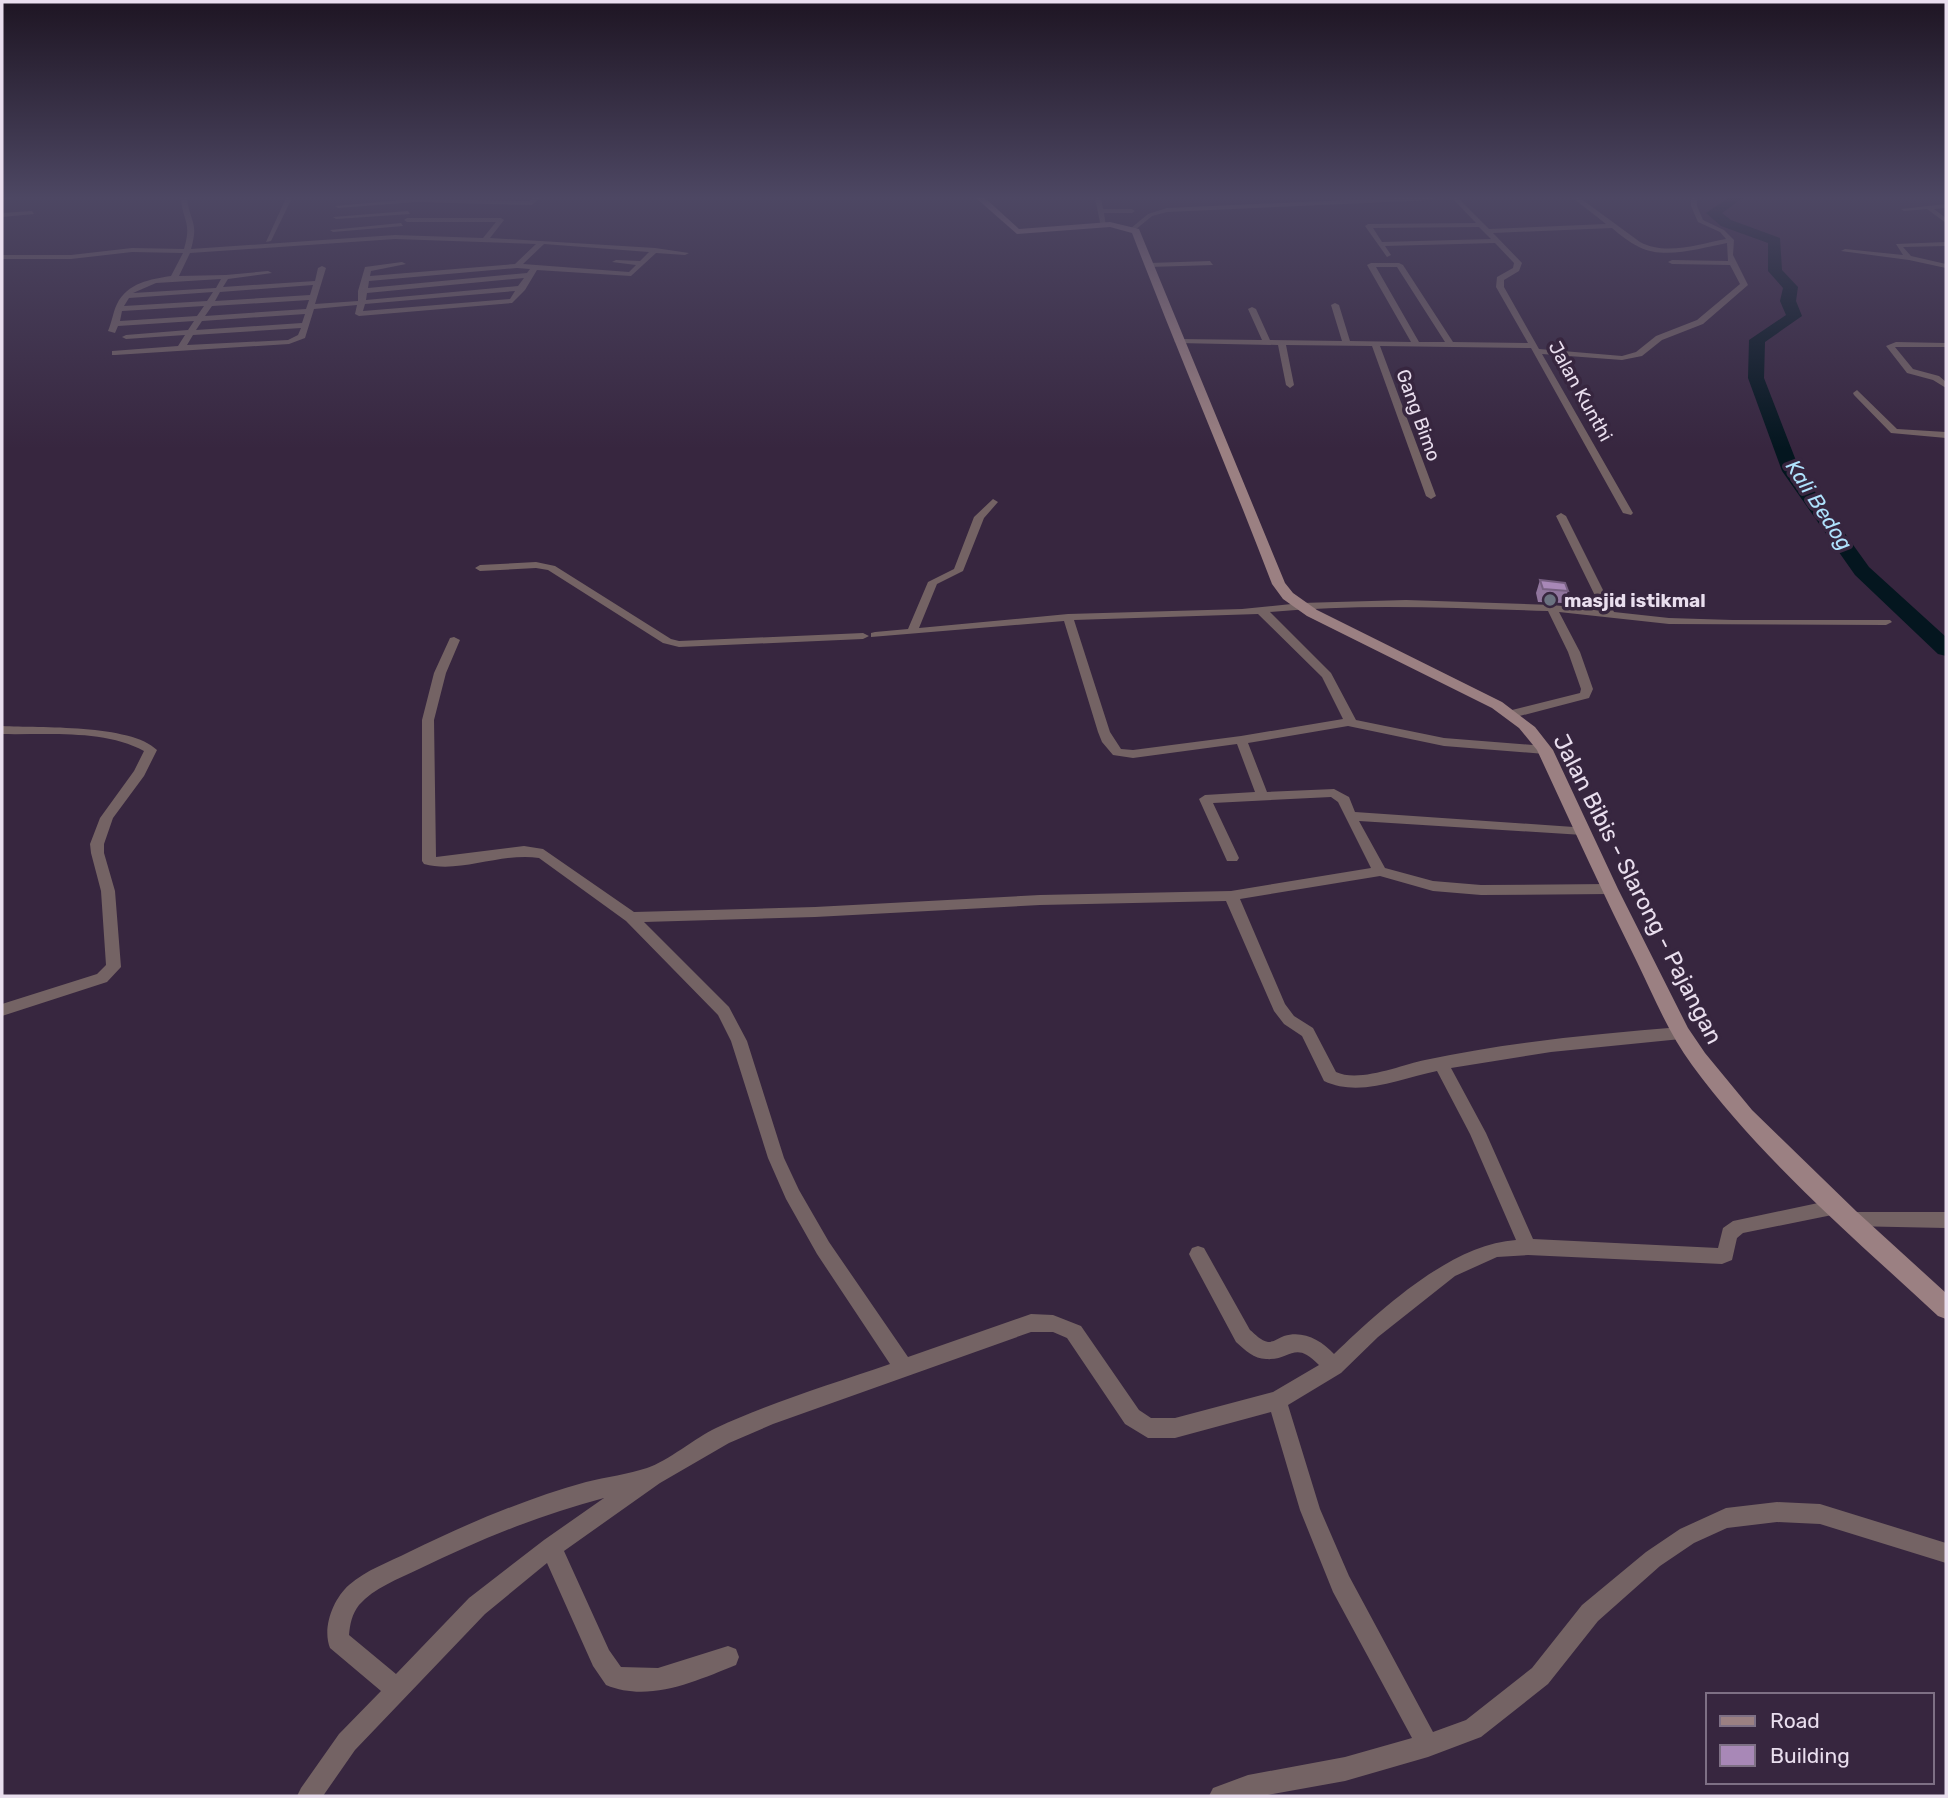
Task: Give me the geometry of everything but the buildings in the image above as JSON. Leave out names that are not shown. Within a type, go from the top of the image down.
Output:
[{"type":"main road","name":"Jalan Bibis - Slarong - Pajangan","points":[[1155,282],[1178,341],[1222,440],[1275,576],[1289,596],[1301,606],[1512,714],[1535,734],[1681,1033],[1718,1086],[1842,1213],[1946,1308]]},
{"type":"street","points":[[159,282],[135,285],[126,296],[114,328],[522,288]]},
{"type":"street","points":[[181,348],[223,282]]},
{"type":"street","points":[[364,282],[358,313],[364,315],[512,301],[526,282]]},
{"type":"street","points":[[362,291],[440,282]]},
{"type":"street","points":[[1381,282],[1417,346]]},
{"type":"street","points":[[1410,282],[1451,346]]},
{"type":"street","name":"Jalan Kunthi","points":[[1500,282],[1628,513]]},
{"type":"street","points":[[1178,341],[1537,348],[1622,358],[1639,354],[1659,338],[1700,322],[1744,285],[1743,282]]},
{"type":"street","points":[[115,353],[289,342],[302,336],[317,284],[126,296]]},
{"type":"street","points":[[120,309],[315,297]]},
{"type":"street","points":[[1392,302],[1402,302]]},
{"type":"street","points":[[1413,302],[1423,302]]},
{"type":"street","points":[[1335,305],[1347,344]]},
{"type":"street","points":[[1252,309],[1267,342]]},
{"type":"street","points":[[126,337],[305,325]]},
{"type":"street","points":[[1282,343],[1290,385]]},
{"type":"street","points":[[1946,345],[1890,346],[1912,372],[1936,378],[1946,386]]},
{"type":"street","name":"Gang Bimo","points":[[1376,346],[1430,496]]},
{"type":"street","points":[[1857,393],[1894,431],[1946,435]]},
{"type":"street","points":[[912,632],[933,582],[958,571],[979,517],[993,502]]},
{"type":"street","points":[[1562,516],[1609,613]]},
{"type":"street","points":[[480,568],[536,565],[551,568],[667,640],[679,643],[869,636],[1068,617],[1262,611],[1301,606],[1459,604],[1552,608],[1670,621],[1748,624],[1886,622]]},
{"type":"street","points":[[1512,714],[1585,695],[1587,689],[1574,652],[1552,608]]},
{"type":"street","points":[[1262,611],[1327,675],[1350,716],[1349,722]]},
{"type":"street","points":[[1068,617],[1104,732],[1117,752],[1133,754],[1349,722],[1444,742],[1545,750]]},
{"type":"street","points":[[454,640],[440,673],[428,720],[429,861],[442,862],[536,851],[543,854],[631,917],[724,1011],[739,1041],[776,1158],[792,1194],[822,1248],[904,1368]]},
{"type":"street","points":[[2,730],[110,737],[145,745],[151,750],[148,759],[120,795],[97,844],[98,861],[106,879],[114,967],[102,978],[2,1010]]},
{"type":"street","points":[[1241,740],[1262,795]]},
{"type":"street","points":[[1232,858],[1205,799],[1334,793],[1344,800],[1380,871]]},
{"type":"street","points":[[1350,816],[1583,831]]},
{"type":"street","points":[[631,917],[815,912],[1040,900],[1231,896],[1380,871],[1426,884],[1481,890],[1609,889]]},
{"type":"street","points":[[1231,896],[1279,1007],[1289,1020],[1308,1032],[1330,1076],[1336,1081],[1361,1081],[1441,1063],[1563,1043],[1681,1033]]},
{"type":"street","points":[[1441,1063],[1478,1133],[1528,1247]]},
{"type":"street","points":[[309,1796],[346,1742],[477,1606],[551,1547],[653,1476],[722,1436],[771,1415],[1031,1323],[1060,1325],[1074,1332],[1132,1417],[1148,1428],[1175,1428],[1277,1401],[1334,1367],[1371,1331],[1449,1269],[1496,1249],[1528,1247],[1721,1256],[1726,1254],[1730,1234],[1739,1226],[1842,1213],[1946,1220]]},
{"type":"street","points":[[1198,1254],[1243,1336],[1254,1347],[1265,1352],[1305,1344],[1317,1350],[1334,1367]]},
{"type":"street","points":[[1277,1401],[1310,1510],[1341,1584],[1428,1745]]},
{"type":"street","points":[[396,1689],[338,1640],[341,1614],[356,1593],[450,1542],[535,1507],[588,1489],[653,1476]]},
{"type":"street","points":[[1222,1796],[1248,1787],[1345,1769],[1473,1730],[1540,1676],[1590,1613],[1653,1559],[1687,1536],[1726,1518],[1777,1512],[1820,1514],[1946,1553]]},
{"type":"street","points":[[551,1547],[601,1658],[614,1677],[635,1683],[657,1681],[728,1657]]},
{"type":"waterway","name":"Kali Bedog","points":[[1786,282],[1791,287],[1788,301],[1794,316],[1757,340],[1756,378],[1791,471],[1862,571],[1946,649]]},
{"type":"place","name":"masjid istikmal","points":[[1550,600]]}]
